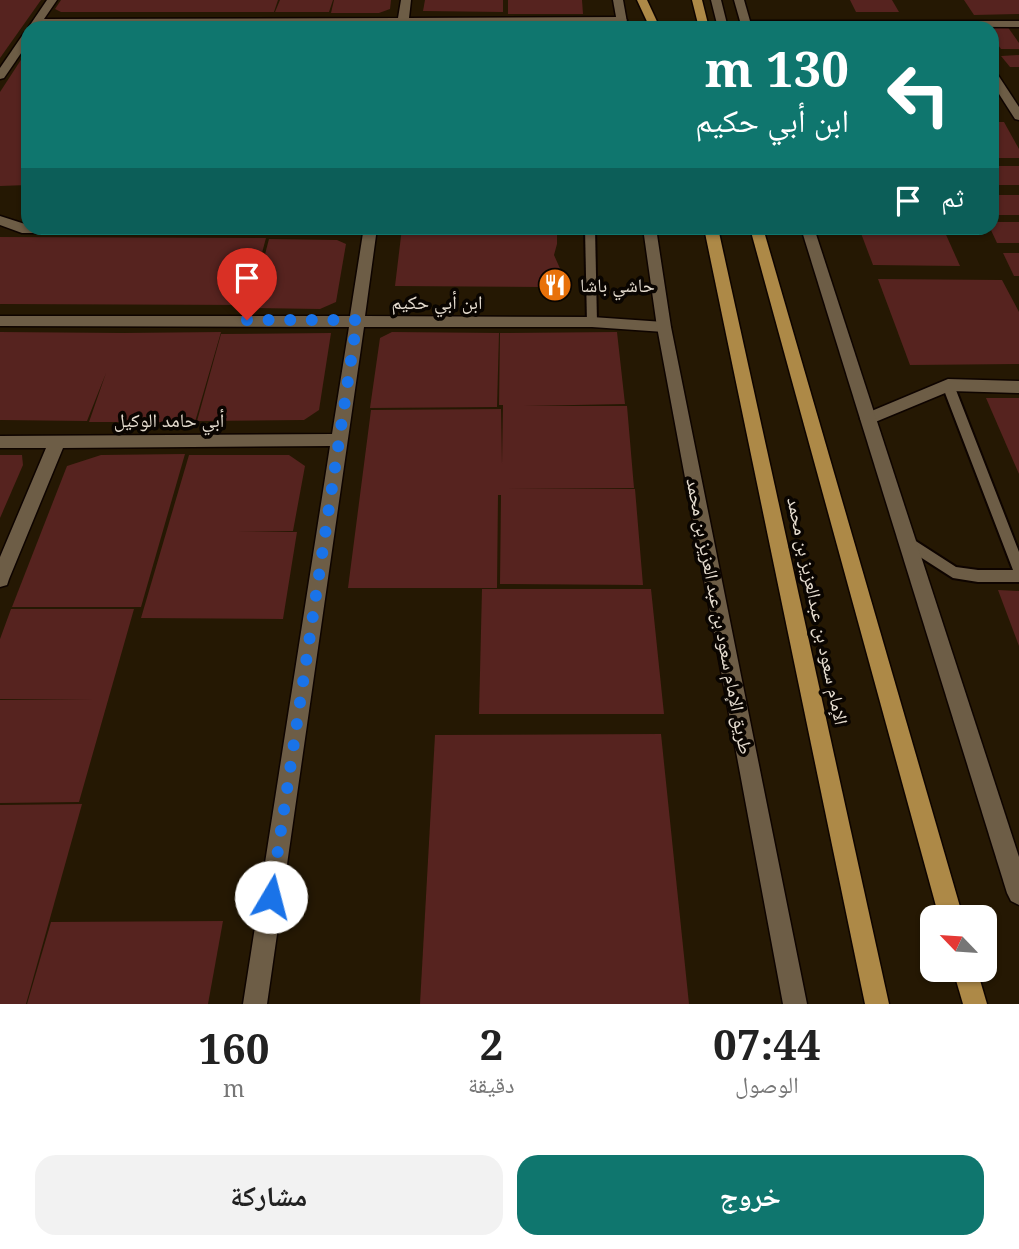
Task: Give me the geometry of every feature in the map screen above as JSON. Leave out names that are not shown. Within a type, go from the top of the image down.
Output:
[{"type":"main road","points":[[642,0],[652,21]]},
{"type":"main road","points":[[656,0],[660,21]]},
{"type":"main road","points":[[697,0],[702,21]]},
{"type":"main road","name":"الإمام سعود بن عبدالعزيز بن محمد","points":[[712,235],[877,1004]]},
{"type":"main road","name":"الإمام سعود بن عبدالعزيز بن محمد","points":[[758,235],[948,905]]},
{"type":"main road","points":[[969,982],[975,1004]]},
{"type":"street","points":[[38,21],[52,0]]},
{"type":"street","points":[[402,21],[406,0]]},
{"type":"street","points":[[618,0],[622,21]]},
{"type":"street","points":[[716,0],[721,21]]},
{"type":"street","points":[[739,0],[745,21]]},
{"type":"street","points":[[999,25],[1019,24]]},
{"type":"street","points":[[0,76],[21,46]]},
{"type":"street","points":[[999,85],[1019,116]]},
{"type":"street","points":[[0,220],[21,223]]},
{"type":"street","points":[[255,1004],[370,235]]},
{"type":"street","name":"طريق الإمام سعود بن عبد العزيز بن محمد","points":[[650,235],[664,327],[795,1004]]},
{"type":"street","points":[[809,235],[1019,893]]},
{"type":"street","name":"ابن أبي حكيم","points":[[0,321],[592,322],[664,327]]},
{"type":"street","points":[[868,419],[948,385],[1019,387]]},
{"type":"street","name":"أبي حامد الوكيل","points":[[0,442],[338,440]]},
{"type":"street","points":[[0,579],[57,442]]},
{"type":"lane","points":[[590,235],[592,322]]},
{"type":"lane","points":[[948,385],[1019,569]]},
{"type":"lane","points":[[907,541],[953,572],[978,576],[1019,576]]},
{"type":"building","points":[[0,0],[41,0],[26,21],[21,21],[21,28],[0,58]]},
{"type":"building","points":[[61,0],[278,0],[274,12],[61,12],[55,9]]},
{"type":"building","points":[[280,0],[333,0],[329,12],[275,12]]},
{"type":"building","points":[[334,0],[391,0],[390,9],[379,13],[331,13]]},
{"type":"building","points":[[425,0],[503,0],[503,12],[423,11]]},
{"type":"building","points":[[508,0],[582,0],[583,14],[508,14]]},
{"type":"building","points":[[850,0],[892,0],[899,12],[856,12]]},
{"type":"building","points":[[964,0],[1019,0],[1019,14],[974,15]]},
{"type":"building","points":[[999,26],[1007,26],[1019,43],[1019,49],[1001,49]]},
{"type":"building","points":[[1019,55],[1019,67],[1010,67],[1001,56]]},
{"type":"building","points":[[21,60],[21,185],[0,186],[0,92]]},
{"type":"building","points":[[999,122],[1004,122],[1019,149],[1019,158],[999,158]]},
{"type":"building","points":[[999,166],[1019,166],[1019,185],[999,185]]},
{"type":"building","points":[[999,195],[1019,195],[1019,215],[999,215]]},
{"type":"building","points":[[999,222],[1019,222],[1019,243],[997,243],[993,235],[999,235]]},
{"type":"building","points":[[401,235],[557,235],[554,255],[562,273],[556,282],[543,287],[395,286]]},
{"type":"building","points":[[862,235],[946,235],[960,266],[873,265]]},
{"type":"building","points":[[0,237],[266,238],[248,305],[0,304]]},
{"type":"building","points":[[269,239],[337,240],[346,244],[336,302],[320,309],[251,308]]},
{"type":"building","points":[[1003,253],[1019,253],[1019,276],[1014,276]]},
{"type":"building","points":[[878,279],[1002,280],[1019,312],[1019,364],[910,365]]},
{"type":"building","points":[[0,332],[221,332],[195,422],[89,422],[106,373],[87,421],[0,420]]},
{"type":"building","points":[[392,332],[499,333],[497,407],[370,408],[380,338]]},
{"type":"building","points":[[617,332],[625,404],[524,406],[627,406],[634,488],[503,488],[635,489],[643,585],[500,584],[501,495],[498,495],[497,588],[348,588],[371,410],[501,409],[502,464],[500,333]]},
{"type":"building","points":[[331,333],[319,410],[304,420],[197,421],[221,334]]},
{"type":"building","points":[[986,398],[1019,398],[1019,474]]},
{"type":"building","points":[[185,454],[141,607],[12,607],[67,466],[101,455]]},
{"type":"building","points":[[0,455],[22,455],[23,465],[0,518]]},
{"type":"building","points":[[189,455],[289,455],[305,466],[293,531],[236,532],[297,532],[283,619],[141,618]]},
{"type":"building","points":[[482,589],[651,589],[664,714],[479,714]]},
{"type":"building","points":[[998,590],[1019,591],[1019,646]]},
{"type":"building","points":[[11,609],[134,609],[79,802],[0,803],[0,700],[92,699],[0,699],[0,639]]},
{"type":"building","points":[[661,734],[689,1004],[420,1004],[435,735]]},
{"type":"building","points":[[82,804],[26,1004],[0,1004],[0,805]]},
{"type":"building","points":[[223,921],[208,1004],[27,1004],[51,922]]},
{"type":"place","name":"حاشي باشا","points":[[555,285]]},
{"type":"route","points":[[247,320],[357,320],[271,897]]}]
